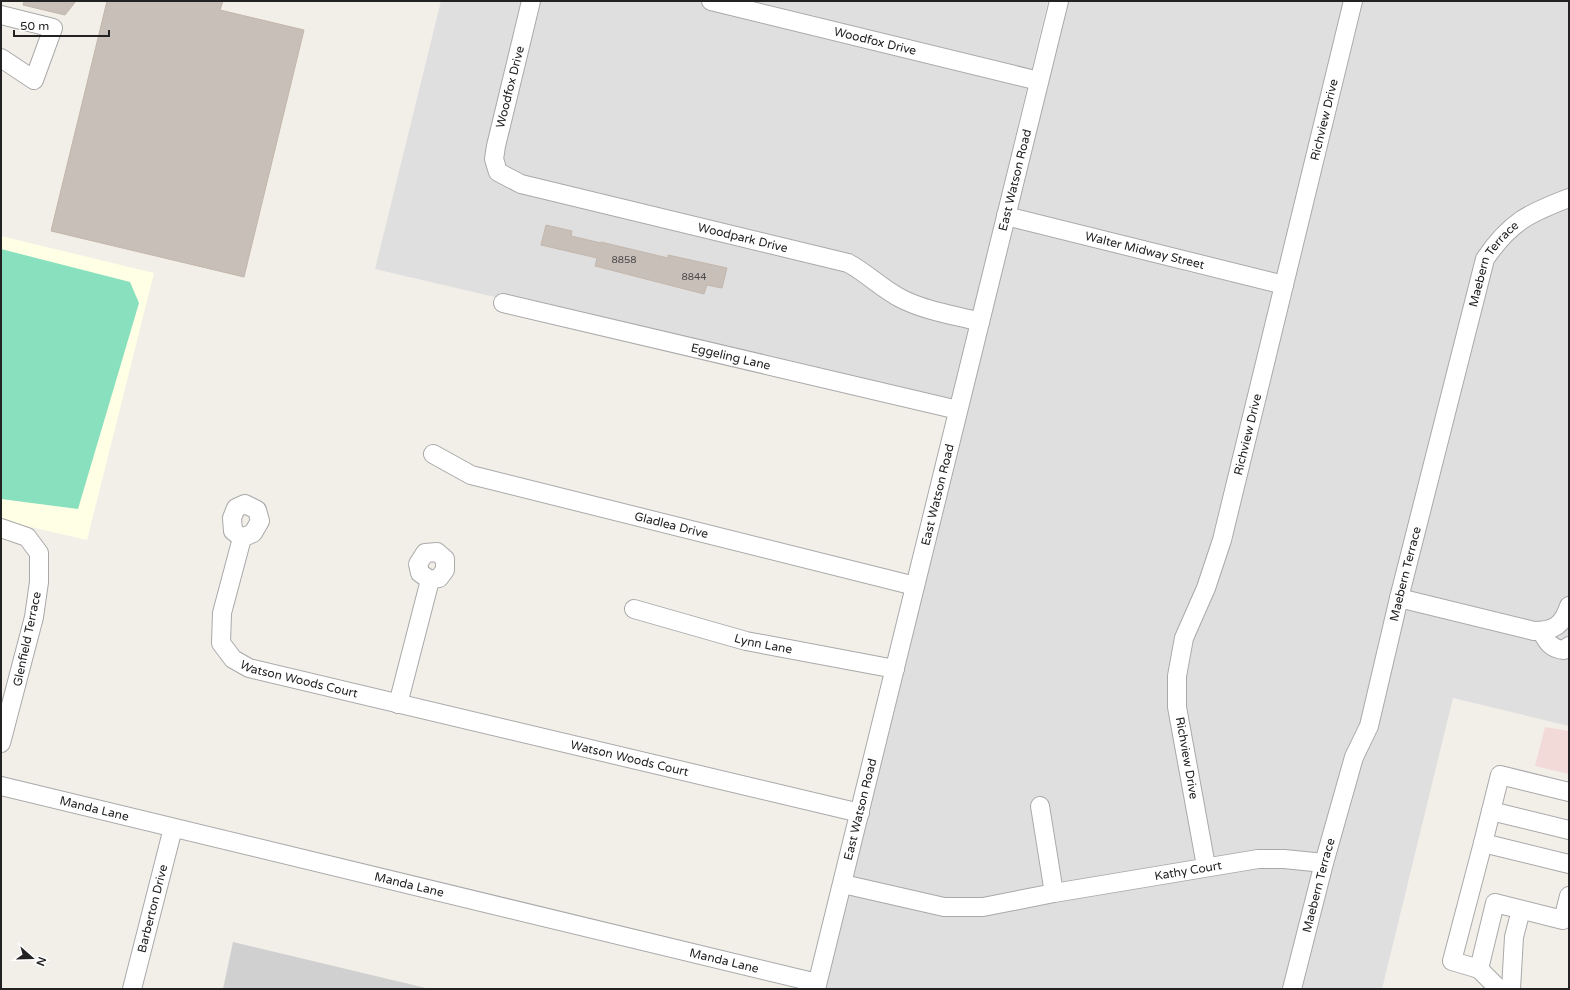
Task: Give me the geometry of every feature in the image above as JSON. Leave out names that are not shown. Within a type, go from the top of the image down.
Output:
[{"type":"street","name":"Woodfox Drive","points":[[498,172],[494,159],[496,146],[531,1]]},
{"type":"street","name":"Woodfox Drive","points":[[711,1],[1039,81]]},
{"type":"street","name":"East Watson Road","points":[[817,986],[1058,1]]},
{"type":"street","name":"Richview Drive","points":[[1206,866],[1177,707],[1177,676],[1184,638],[1206,588],[1222,540],[1353,1]]},
{"type":"street","points":[[1,14],[52,28],[34,80],[1,58]]},
{"type":"street","name":"Woodpark Drive","points":[[498,172],[521,184],[848,263],[858,268],[903,300],[980,322]]},
{"type":"street","name":"Maebern Terrace","points":[[1292,989],[1324,863],[1354,757],[1369,726],[1399,598],[1485,259],[1498,240],[1514,224],[1535,210],[1569,198]]},
{"type":"street","name":"Walter Midway Street","points":[[1006,216],[1284,285]]},
{"type":"street","name":"Eggeling Lane","points":[[503,303],[958,410]]},
{"type":"street","name":"Gladlea Drive","points":[[433,454],[471,475],[915,586]]},
{"type":"street","name":"Glenfield Terrace","points":[[1,528],[27,537],[39,553],[39,582],[34,616],[1,743]]},
{"type":"street","name":"Watson Woods Court","points":[[242,538],[222,613],[221,643],[233,659],[249,668],[860,813]]},
{"type":"street","points":[[398,704],[430,580]]},
{"type":"street","points":[[1399,598],[1541,631],[1547,631],[1557,626],[1568,614]]},
{"type":"street","name":"Lynn Lane","points":[[634,609],[746,640],[895,669]]},
{"type":"street","points":[[1541,631],[1548,643],[1555,650],[1564,650],[1569,646]]},
{"type":"street","points":[[1499,989],[1479,969],[1452,961],[1500,775],[1569,792]]},
{"type":"street","name":"Manda Lane","points":[[1,786],[817,986]]},
{"type":"street","points":[[1040,806],[1054,893]]},
{"type":"street","points":[[1491,811],[1569,830]]},
{"type":"street","name":"Barberton Drive","points":[[132,989],[173,828]]},
{"type":"street","points":[[1483,843],[1569,864]]},
{"type":"street","name":"Kathy Court","points":[[843,884],[944,907],[983,907],[1206,866],[1258,859],[1284,859],[1324,863]]},
{"type":"street","points":[[1479,969],[1495,903],[1563,920],[1569,896]]},
{"type":"street","points":[[1511,989],[1514,937],[1521,910]]},
{"type":"shaded area","points":[[441,1],[1048,1],[951,403],[375,269]]},
{"type":"shaded area","points":[[1066,1],[1569,1],[1569,726],[1453,698],[1382,989],[823,989]],"holes":[[[1188,253],[1272,273],[1294,276],[1290,295],[1184,271]]]},
{"type":"shaded area","points":[[1,236],[154,273],[87,540],[1,520]]},
{"type":"shaded area","points":[[1545,727],[1569,731],[1569,774],[1535,766]]},
{"type":"shaded area","points":[[233,942],[430,989],[223,989]]},
{"type":"green space","points":[[1,249],[130,282],[139,303],[78,509],[1,499]]},
{"type":"building","points":[[24,1],[76,1],[65,15],[23,5]]},
{"type":"building","points":[[107,1],[223,1],[220,10],[304,30],[244,277],[51,231]]},
{"type":"building","points":[[546,225],[572,231],[571,236],[668,258],[668,255],[727,268],[722,288],[707,285],[704,294],[595,266],[597,258],[541,245]]}]
